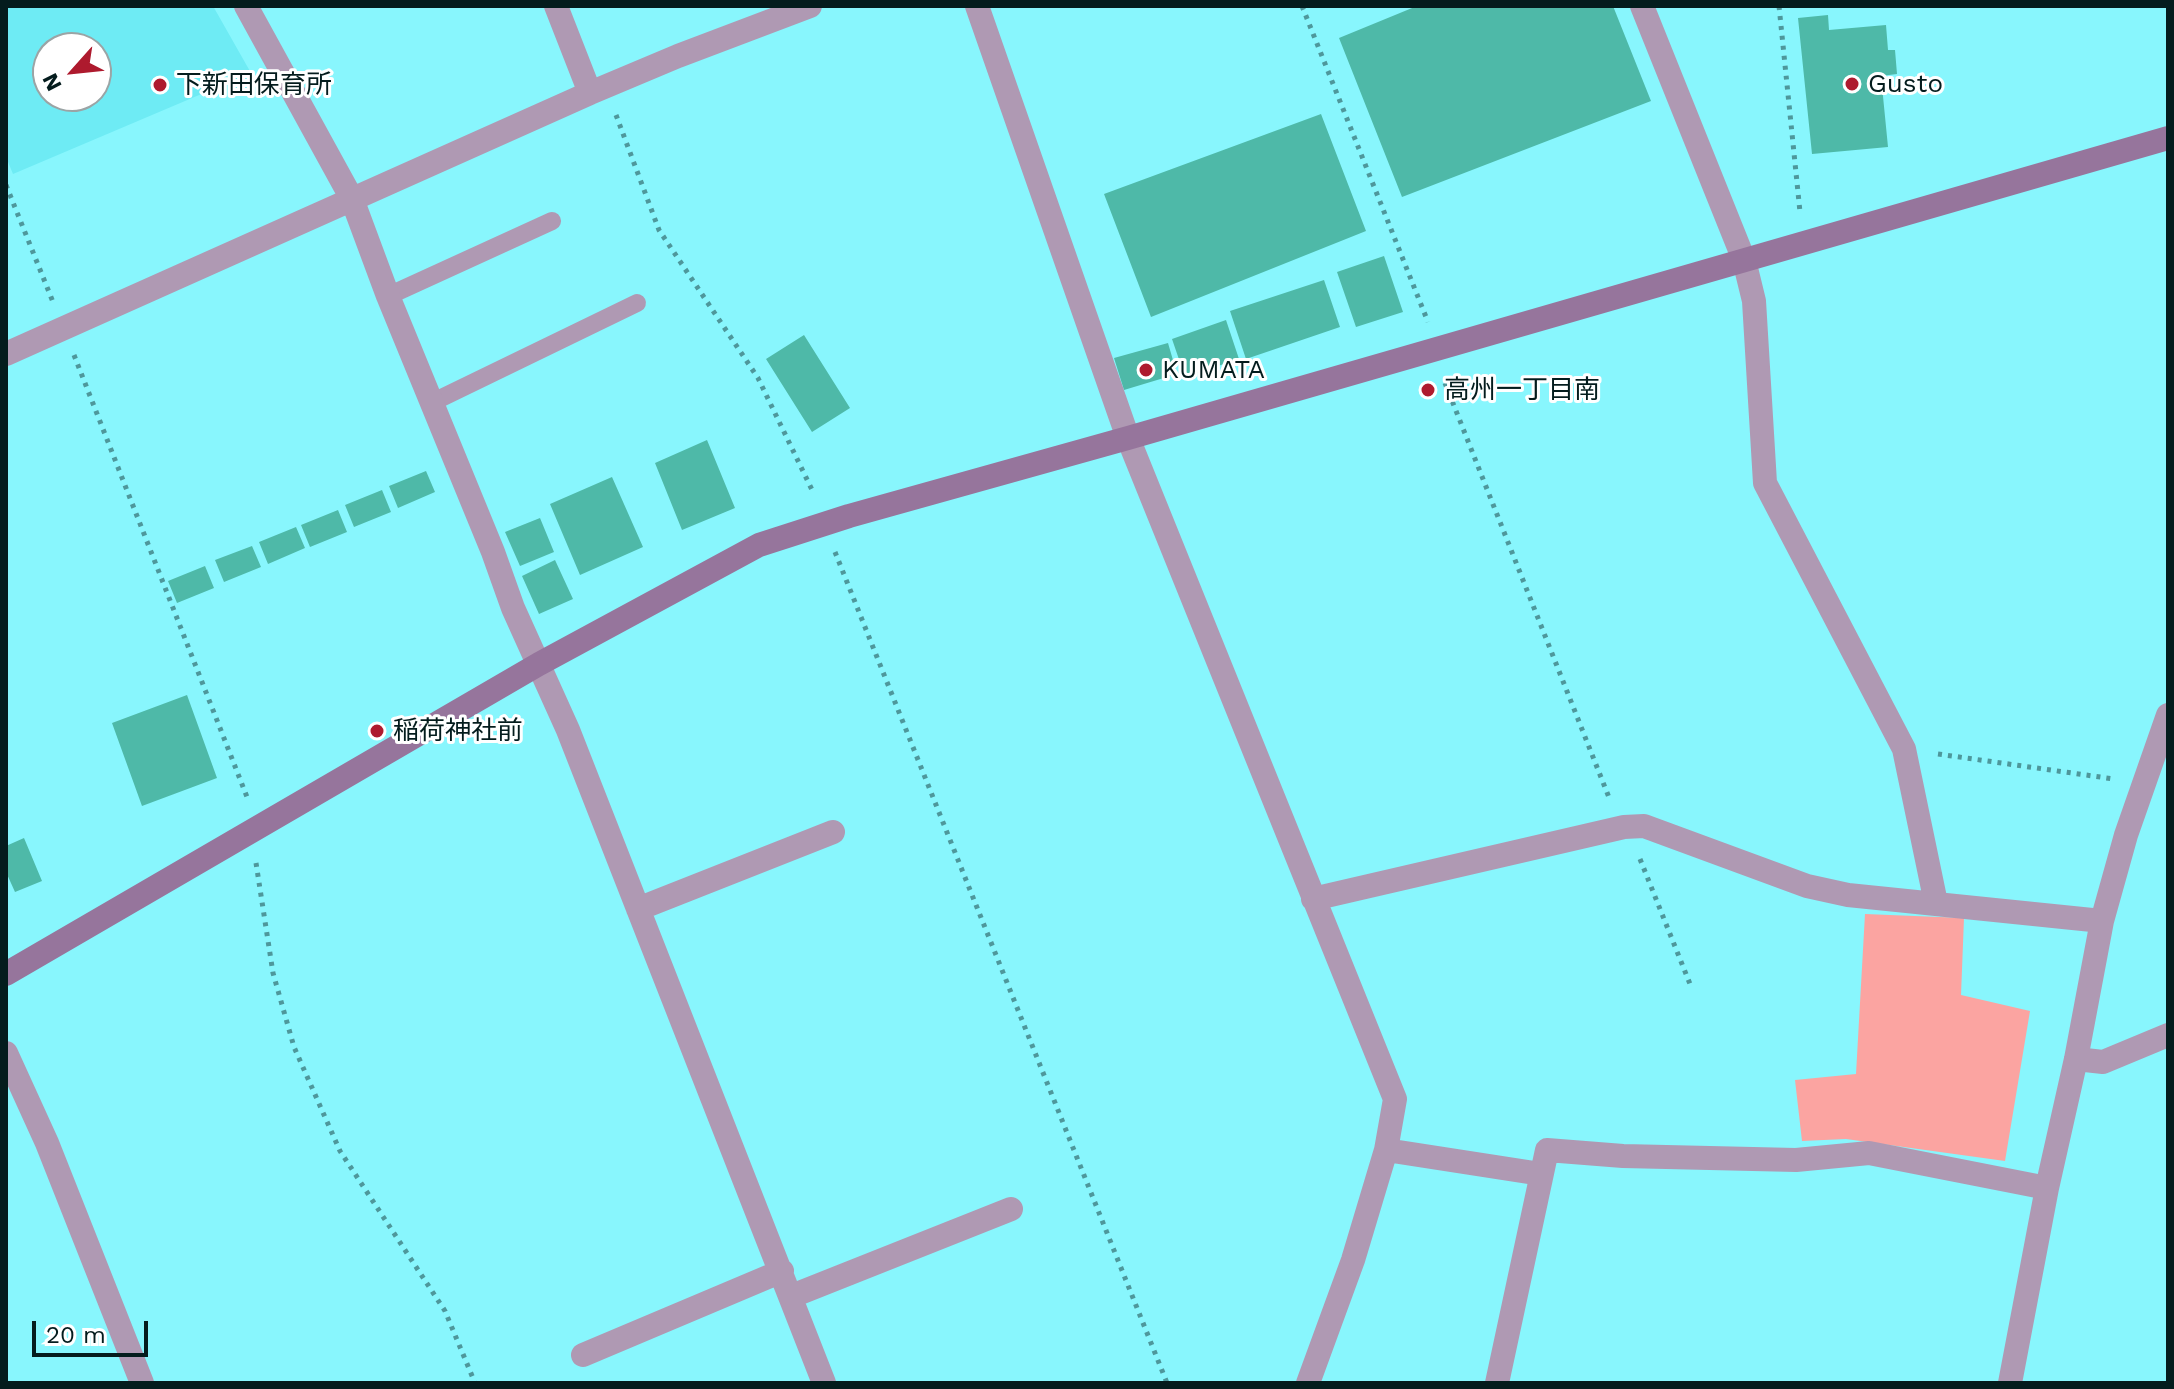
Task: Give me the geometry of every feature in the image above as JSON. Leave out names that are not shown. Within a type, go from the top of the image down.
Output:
[{"type":"street","points":[[246,6],[307,112],[352,199],[513,608],[568,730],[824,1383]]},
{"type":"street","points":[[556,6],[598,90]]},
{"type":"street","points":[[6,354],[598,90],[810,6]]},
{"type":"street","points":[[977,6],[1128,438],[1395,1099],[1386,1150],[1353,1260],[1308,1383]]},
{"type":"street","points":[[1642,6],[1744,260],[1754,301],[1765,483],[1904,749],[1936,903]]},
{"type":"street","points":[[6,974],[539,664],[759,545],[849,516],[2168,138]]},
{"type":"street","points":[[2010,1383],[2102,921],[2126,835],[2168,715]]},
{"type":"street","points":[[1313,899],[1624,827],[1644,826],[1807,886],[1848,895],[2102,921]]},
{"type":"street","points":[[638,909],[833,832]]},
{"type":"street","points":[[2076,1059],[2103,1062],[2168,1035]]},
{"type":"street","points":[[6,1053],[47,1143],[142,1383]]},
{"type":"street","points":[[1386,1150],[1541,1174]]},
{"type":"street","points":[[1497,1383],[1547,1150],[1623,1156],[1796,1160],[1869,1153],[2047,1188]]},
{"type":"street","points":[[792,1296],[1011,1209]]},
{"type":"street","points":[[583,1355],[782,1271]]},
{"type":"lane","points":[[388,296],[552,221]]},
{"type":"lane","points":[[433,402],[637,303]]},
{"type":"path","points":[[1302,6],[1439,349]]},
{"type":"path","points":[[1779,6],[1800,212]]},
{"type":"path","points":[[598,90],[659,230],[758,378],[818,502]]},
{"type":"path","points":[[6,185],[249,802]]},
{"type":"path","points":[[1445,383],[1614,809],[1634,844],[1690,984]]},
{"type":"path","points":[[834,548],[1167,1383]]},
{"type":"path","points":[[1904,749],[2115,779]]},
{"type":"path","points":[[256,863],[273,973],[294,1047],[340,1151],[445,1311],[475,1383]]},
{"type":"shaded area","name":"下新田保育所","points":[[6,6],[213,6],[251,73],[13,174],[6,157]]},
{"type":"shaded area","points":[[1865,914],[1964,918],[1961,995],[2030,1011],[2005,1161],[1846,1139],[1802,1141],[1795,1080],[1856,1074]]},
{"type":"building","points":[[1417,6],[1613,6],[1651,101],[1402,197],[1339,38]]},
{"type":"building","points":[[1828,15],[1829,30],[1886,25],[1888,50],[1895,50],[1897,74],[1881,76],[1888,147],[1812,154],[1798,18]]},
{"type":"building","points":[[1321,114],[1366,231],[1151,317],[1104,194]]},
{"type":"building","points":[[1384,256],[1403,312],[1356,327],[1337,272]]},
{"type":"building","points":[[1324,280],[1340,327],[1246,359],[1230,311]]},
{"type":"building","points":[[1226,320],[1239,359],[1185,377],[1172,339]]},
{"type":"building","points":[[804,335],[850,408],[812,432],[766,359]]},
{"type":"building","points":[[1168,343],[1177,374],[1124,390],[1114,358]]},
{"type":"building","points":[[707,440],[735,508],[682,530],[655,463]]},
{"type":"building","points":[[426,471],[435,492],[398,508],[389,486]]},
{"type":"building","points":[[612,477],[643,547],[580,575],[550,504]]},
{"type":"building","points":[[382,490],[391,512],[354,527],[345,505]]},
{"type":"building","points":[[338,510],[347,532],[310,547],[301,525]]},
{"type":"building","points":[[540,518],[554,552],[520,566],[505,532]]},
{"type":"building","points":[[296,527],[305,548],[268,564],[259,542]]},
{"type":"building","points":[[252,546],[261,567],[224,582],[215,560]]},
{"type":"building","points":[[555,560],[573,599],[539,614],[522,576]]},
{"type":"building","points":[[205,566],[214,588],[177,603],[168,581]]},
{"type":"building","points":[[187,695],[217,778],[142,806],[112,723]]},
{"type":"building","points":[[24,838],[42,881],[15,892],[6,872],[6,846]]},
{"type":"place","name":"Gusto","points":[[1852,84]]},
{"type":"place","name":"下新田保育所","points":[[160,85]]},
{"type":"place","name":"KUMATA","points":[[1146,370]]},
{"type":"place","name":"高州一丁目南","points":[[1428,390]]},
{"type":"place","name":"稲荷神社前","points":[[377,731]]}]
